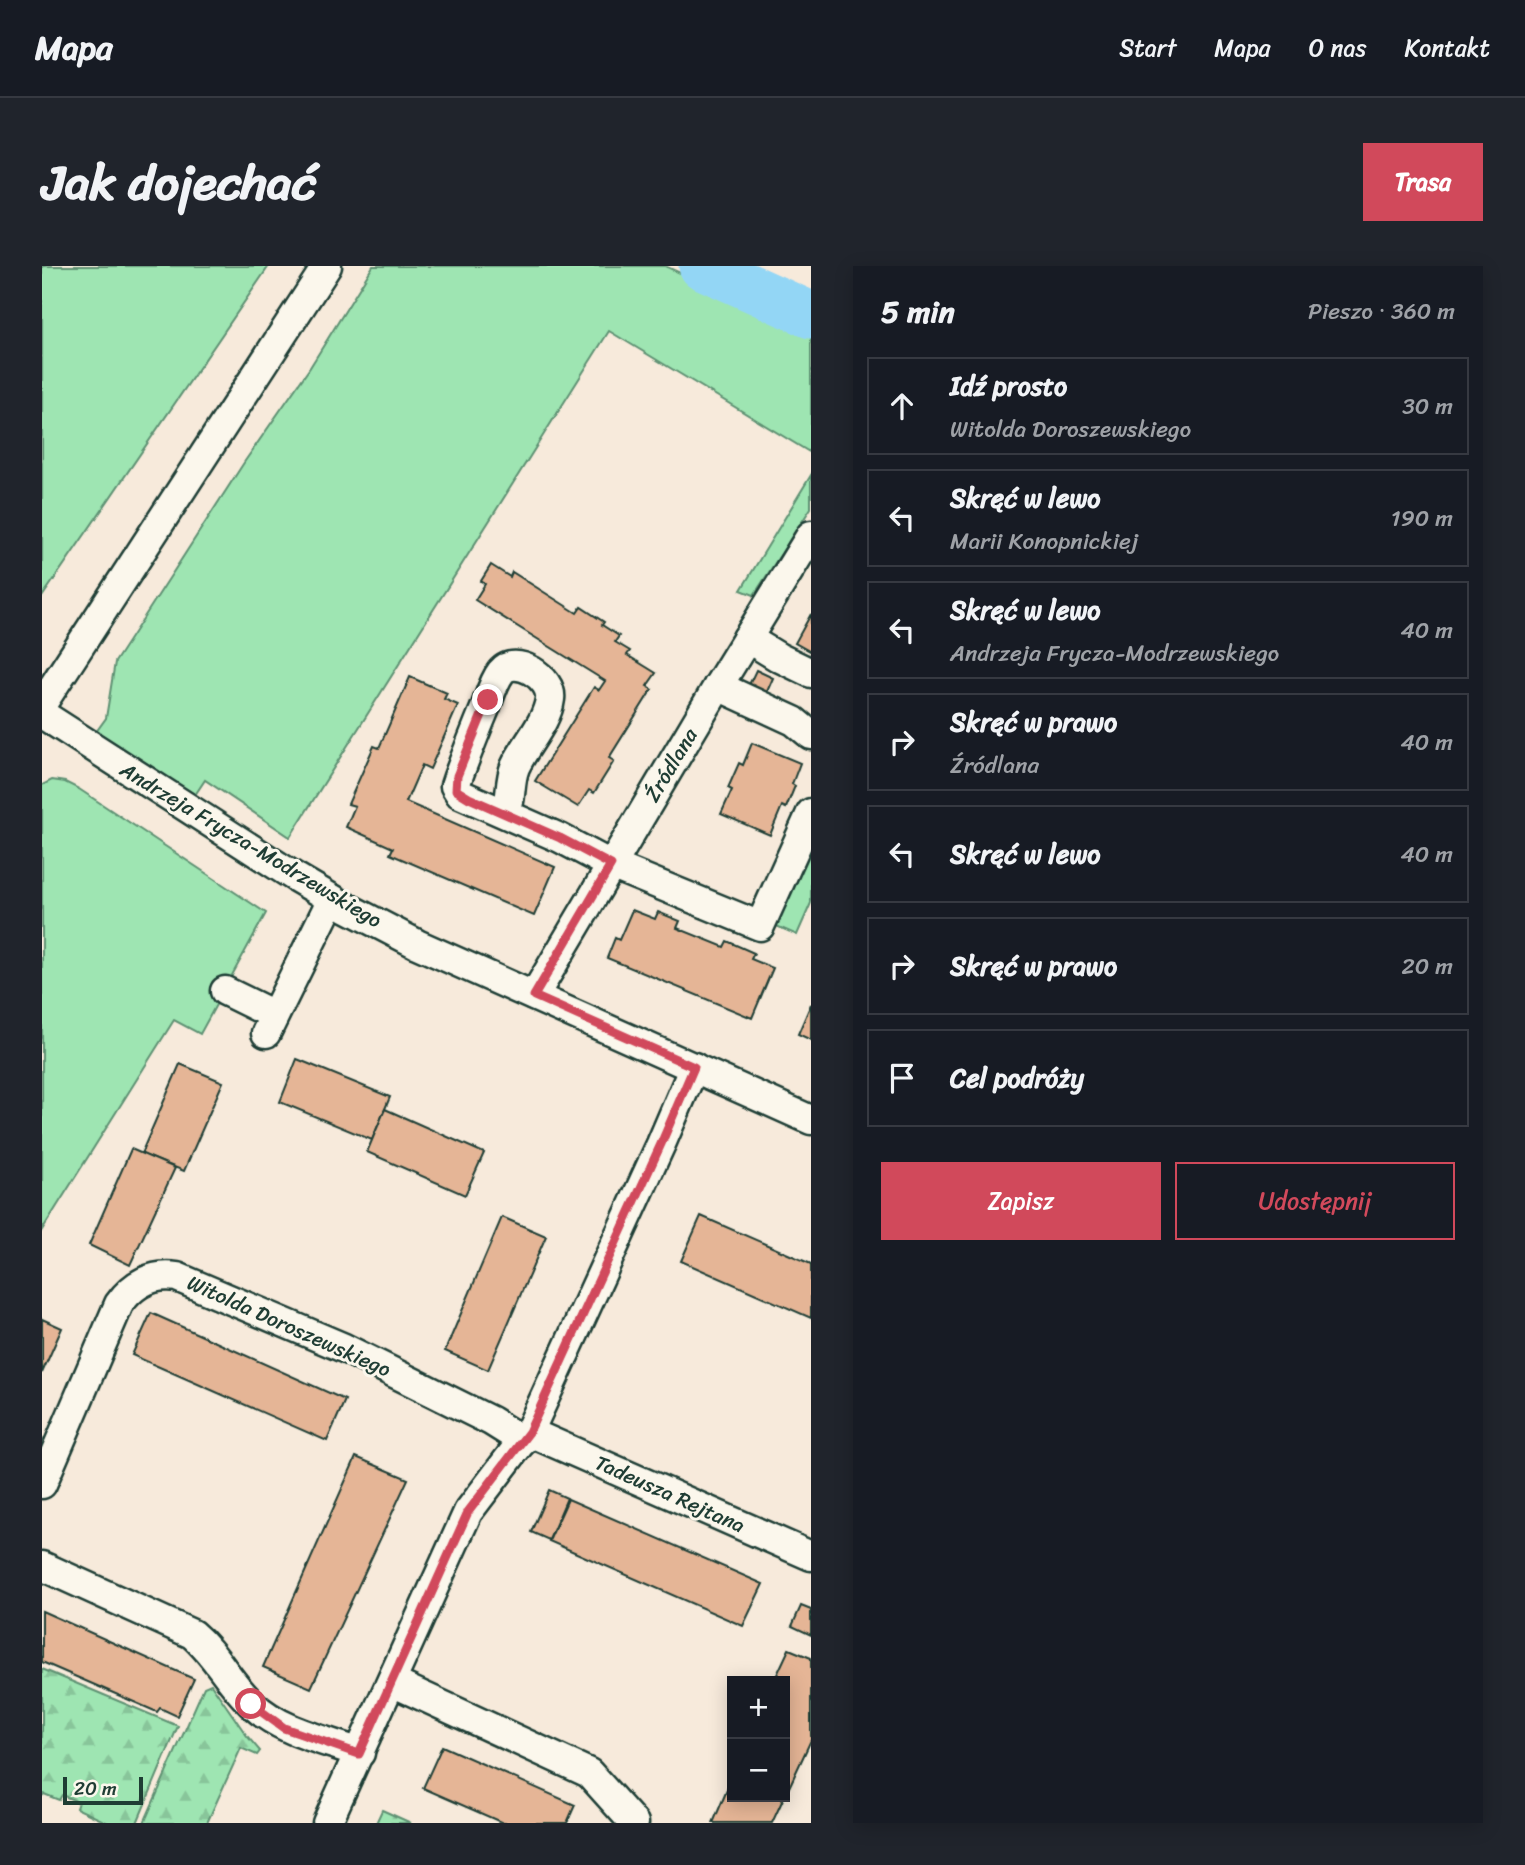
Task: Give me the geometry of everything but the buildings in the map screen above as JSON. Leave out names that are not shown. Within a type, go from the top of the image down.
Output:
[{"type":"street","points":[[42,704],[327,266]]},
{"type":"street","name":"Źródlana","points":[[534,996],[811,535]]},
{"type":"street","points":[[747,638],[780,659],[811,673]]},
{"type":"street","points":[[506,814],[511,799],[515,766],[551,699],[547,683],[542,677],[515,665],[507,666],[501,673],[455,786],[460,794],[560,838],[611,865],[760,926],[811,813]]},
{"type":"street","points":[[718,686],[793,721],[811,735]]},
{"type":"street","name":"Andrzeja Frycza-Modrzewskiego","points":[[42,714],[332,899],[417,944],[811,1120]]},
{"type":"street","points":[[225,991],[270,1024],[332,899]]},
{"type":"street","points":[[327,1823],[468,1512],[526,1437],[694,1067]]},
{"type":"street","name":"Witolda Doroszewskiego","points":[[42,1484],[119,1304],[137,1285],[166,1275],[188,1281],[344,1348],[526,1437]]},
{"type":"street","name":"Tadeusza Rejtana","points":[[526,1437],[811,1556]]},
{"type":"street","points":[[42,1566],[192,1634],[207,1646],[251,1704],[284,1728],[359,1754]]},
{"type":"street","points":[[392,1682],[589,1773],[634,1823]]},
{"type":"green space","points":[[42,266],[269,266],[42,597]]},
{"type":"green space","points":[[373,266],[665,266],[811,333],[811,453],[609,331],[290,837],[205,780],[195,795],[96,732],[106,718],[115,662],[245,461],[309,369]]},
{"type":"green space","points":[[811,475],[811,508],[754,595],[741,590]]},
{"type":"green space","points":[[52,780],[65,782],[79,789],[266,913],[200,1034],[174,1020],[42,1230],[42,785]]},
{"type":"green space","points":[[806,851],[811,854],[811,903],[797,935],[774,925]]},
{"type":"green space","points":[[42,1669],[178,1726],[137,1823],[108,1823],[76,1808],[78,1802],[62,1795],[59,1800],[44,1794],[42,1796]]},
{"type":"green space","points":[[211,1684],[260,1751],[257,1755],[241,1748],[207,1823],[144,1823],[204,1687]]},
{"type":"green space","points":[[382,1810],[411,1823],[376,1823]]},
{"type":"waterway","points":[[702,266],[811,315]]},
{"type":"route","points":[[251,1704],[284,1728],[359,1754],[468,1512],[529,1432],[694,1067],[534,996],[611,865],[456,790],[457,776],[488,700]]}]
